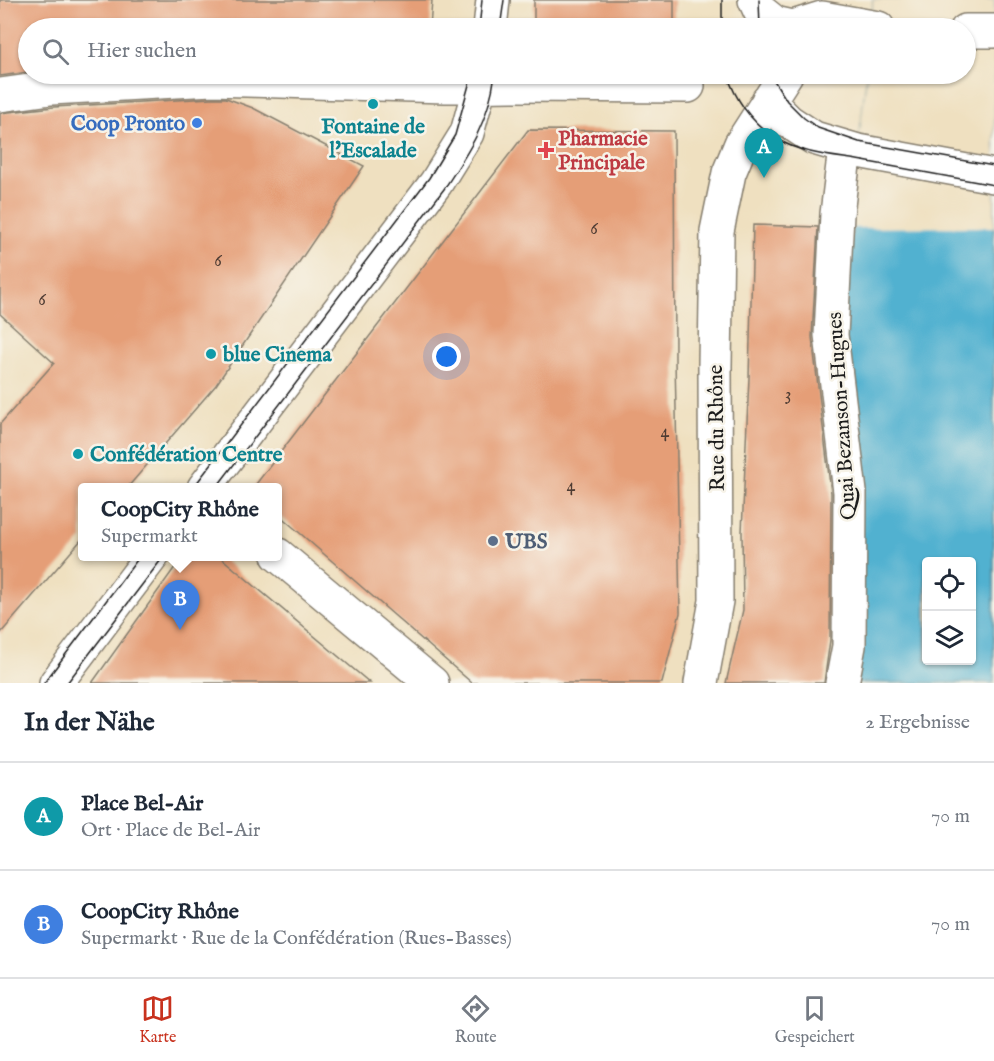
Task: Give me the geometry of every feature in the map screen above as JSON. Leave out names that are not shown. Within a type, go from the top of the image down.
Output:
[{"type":"street","points":[[491,18],[493,0]]},
{"type":"street","points":[[755,0],[760,11],[769,18]]},
{"type":"street","points":[[976,32],[994,31]]},
{"type":"street","points":[[0,95],[51,88],[123,84]]},
{"type":"street","points":[[378,84],[445,86],[457,84]]},
{"type":"street","points":[[208,483],[436,183],[467,133],[481,84]]},
{"type":"street","points":[[619,84],[688,86]]},
{"type":"street","name":"Rue du Rhône","points":[[701,683],[716,601],[717,231],[729,173],[741,144],[779,84]]},
{"type":"street","points":[[768,100],[788,121],[814,138],[851,150],[994,176]]},
{"type":"street","name":"Quai Bezanson-Hugues","points":[[842,683],[849,646],[850,492],[831,335],[837,214],[851,150]]},
{"type":"street","points":[[282,558],[432,683]]},
{"type":"street","points":[[56,683],[148,561]]},
{"type":"water","points":[[873,0],[994,0],[994,683],[857,683],[843,331],[866,84],[976,84],[976,18],[872,18]]},
{"type":"pier","points":[[873,0],[994,0],[994,227],[848,228],[866,84],[976,84],[976,18],[872,18]]},
{"type":"building","points":[[0,0],[432,0],[431,18],[18,18],[18,73],[0,76]]},
{"type":"building","points":[[534,0],[674,0],[674,18],[534,18]]},
{"type":"building","points":[[226,98],[253,108],[364,166],[216,385],[131,483],[78,483],[78,544],[0,634],[0,424],[54,363],[0,314],[0,113],[54,107]]},
{"type":"building","points":[[528,130],[674,131],[675,359],[680,613],[662,683],[472,683],[282,517],[282,483],[257,483]]},
{"type":"building","points":[[753,225],[818,227],[812,337],[831,493],[830,640],[824,683],[726,683],[743,610],[742,532]]},
{"type":"building","points":[[179,561],[225,561],[370,683],[92,683]]},
{"type":"tram line","points":[[480,18],[482,0]]},
{"type":"tram line","points":[[501,18],[504,0]]},
{"type":"tram line","points":[[722,0],[722,18]]},
{"type":"tram line","points":[[759,0],[760,18]]},
{"type":"tram line","points":[[197,483],[429,178],[455,135],[469,84]]},
{"type":"tram line","points":[[220,483],[444,189],[477,134],[488,106],[493,84]]},
{"type":"tram line","points":[[731,84],[740,102],[766,132],[796,148],[818,154],[994,185]]},
{"type":"tram line","points":[[776,84],[787,101],[818,128],[859,142],[994,166]]},
{"type":"tram line","points":[[44,683],[136,561]]},
{"type":"tram line","points":[[67,683],[160,561]]},
{"type":"place","name":"Fontaine de l'Escalade","points":[[373,104]]},
{"type":"place","name":"Coop Pronto","points":[[197,123]]},
{"type":"place","name":"Pharmacie Principale","points":[[546,150]]},
{"type":"place","name":"Place Bel-Air","points":[[764,178]]},
{"type":"place","name":"blue Cinema","points":[[211,354]]},
{"type":"place","name":"Confédération Centre","points":[[78,454]]},
{"type":"place","name":"UBS","points":[[493,541]]},
{"type":"place","name":"CoopCity Rhône","points":[[180,630]]}]
